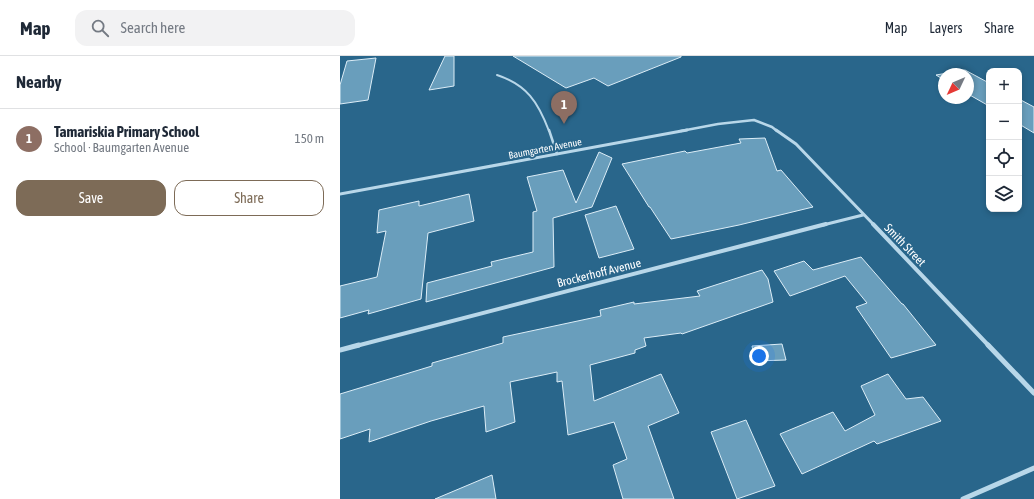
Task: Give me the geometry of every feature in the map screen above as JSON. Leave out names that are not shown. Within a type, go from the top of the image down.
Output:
[{"type":"street","name":"Baumgarten Avenue","points":[[340,194],[718,124],[754,120]]},
{"type":"street","name":"Smith Street","points":[[754,120],[772,126],[796,144],[1034,393]]},
{"type":"street","name":"Brockerhoff Avenue","points":[[340,350],[863,215]]},
{"type":"street","points":[[963,499],[1034,468]]},
{"type":"lane","points":[[497,75],[513,80],[528,91],[543,115],[557,154]]},
{"type":"building","points":[[445,56],[454,56],[454,86],[429,90]]},
{"type":"building","points":[[513,56],[681,57],[608,86],[594,78],[566,88]]},
{"type":"building","points":[[376,58],[368,100],[340,104],[340,85],[347,61]]},
{"type":"building","points":[[974,75],[986,81],[986,104],[974,97]]},
{"type":"building","points":[[1022,101],[1034,107],[1034,133],[1022,126]]},
{"type":"building","points":[[765,138],[777,171],[781,170],[813,207],[739,225],[671,239],[622,164],[685,151],[687,153],[741,143],[739,139]]},
{"type":"building","points":[[599,152],[612,158],[592,207],[553,218],[554,267],[426,302],[427,283],[492,266],[491,262],[533,252],[533,212],[537,211],[527,177],[563,170],[576,203]]},
{"type":"building","points":[[469,194],[474,221],[428,233],[421,299],[368,314],[369,310],[340,318],[340,286],[377,277],[386,231],[377,233],[379,210],[419,201],[419,206]]},
{"type":"building","points":[[616,206],[634,249],[599,258],[585,215]]},
{"type":"building","points":[[861,257],[903,304],[936,345],[891,358],[856,307],[867,303],[845,276],[790,296],[774,271],[804,261],[813,270]]},
{"type":"building","points":[[762,270],[768,279],[773,302],[682,334],[644,338],[646,346],[635,350],[635,353],[590,365],[594,401],[661,374],[679,413],[648,426],[674,499],[623,499],[613,465],[627,459],[614,422],[568,435],[562,381],[557,382],[557,372],[510,382],[515,422],[486,432],[484,406],[431,421],[369,442],[370,429],[340,439],[340,394],[432,366],[432,363],[503,343],[503,337],[601,316],[600,310],[634,302],[634,304],[700,296],[697,291]]},
{"type":"building","points":[[782,344],[786,360],[755,361],[752,346]]},
{"type":"building","points":[[888,374],[906,399],[923,397],[941,421],[877,444],[874,441],[802,474],[780,434],[833,412],[845,431],[875,415],[861,386]]},
{"type":"building","points":[[746,420],[775,486],[737,499],[711,432]]},
{"type":"building","points":[[492,475],[496,499],[435,499]]},
{"type":"place","name":"Tamariskia Primary School","points":[[564,124]]}]
